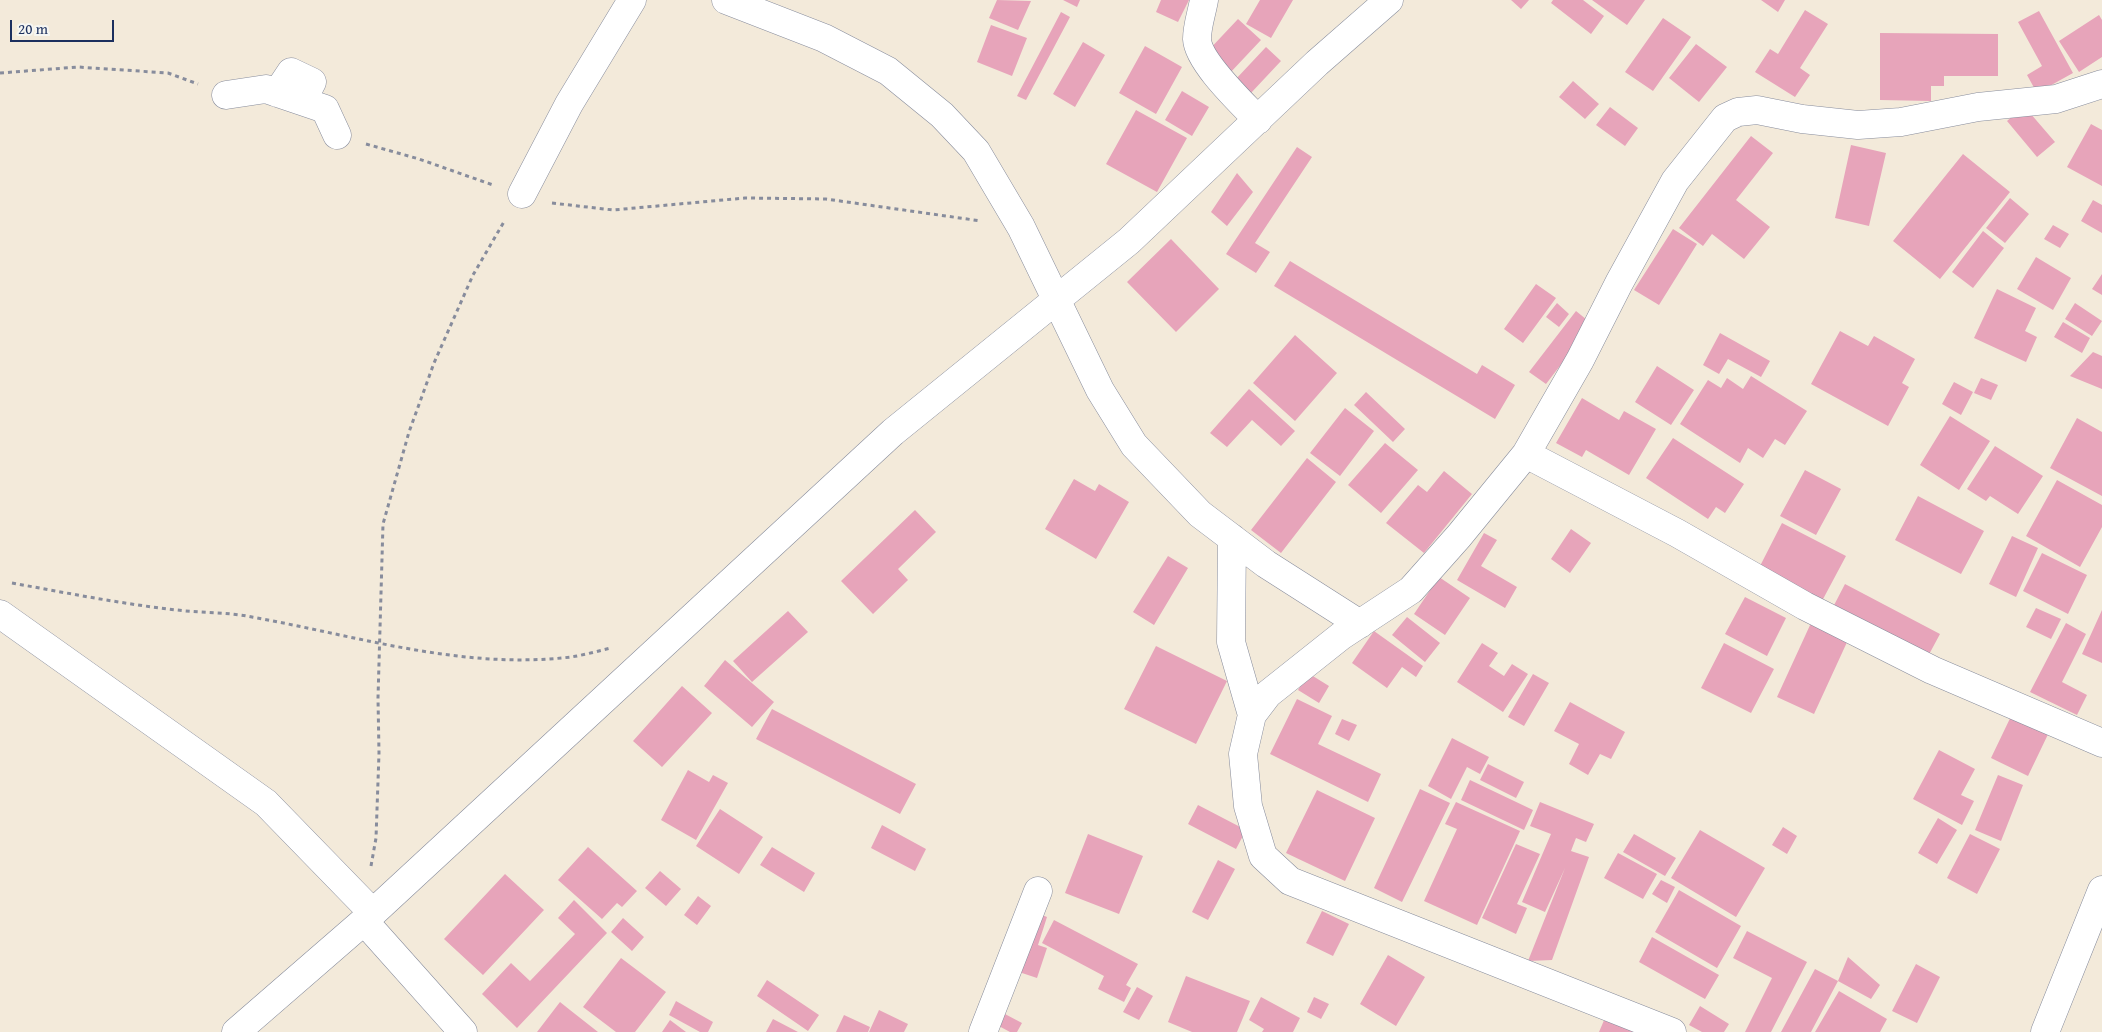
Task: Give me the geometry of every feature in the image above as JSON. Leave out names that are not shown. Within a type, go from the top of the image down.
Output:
[{"type":"main road","points":[[522,194],[569,104],[631,0]]},
{"type":"main road","points":[[726,0],[824,38],[888,71],[942,115],[976,151],[1021,227],[1055,301],[1100,390],[1134,445],[1200,514],[1266,564],[1360,624]]},
{"type":"main road","points":[[1204,0],[1197,40],[1202,56],[1223,83],[1258,120]]},
{"type":"main road","points":[[236,1032],[893,432],[1160,214],[1317,63],[1389,0]]},
{"type":"main road","points":[[1672,1032],[1290,880],[1263,856],[1248,806],[1243,754],[1252,715],[1268,694],[1341,636],[1411,590],[1459,536],[1526,454],[1580,360],[1619,283],[1675,181],[1725,118],[1738,112],[1756,110],[1802,120],[1858,125],[1901,122],[1978,107],[2056,99],[2102,84]]},
{"type":"main road","points":[[226,95],[266,89],[304,96],[337,135]]},
{"type":"main road","points":[[1526,454],[1677,533],[1805,606],[1915,661],[2102,743]]},
{"type":"main road","points":[[1232,538],[1231,642],[1252,715]]},
{"type":"main road","points":[[0,614],[266,803],[367,913],[463,1032]]},
{"type":"main road","points":[[2045,1032],[2102,890]]},
{"type":"main road","points":[[983,1032],[1038,891]]},
{"type":"path","points":[[367,913],[376,838],[383,524],[409,432],[434,363],[473,275],[495,235],[522,194]]},
{"type":"path","points":[[4,582],[176,610],[250,616],[379,645],[435,654],[530,659],[571,657],[618,646]]},
{"type":"building","points":[[997,0],[1031,1],[1018,30],[989,18]]},
{"type":"building","points":[[1063,0],[1080,0],[1077,7]]},
{"type":"building","points":[[1161,0],[1189,0],[1178,22],[1156,12]]},
{"type":"building","points":[[1260,0],[1293,0],[1271,38],[1246,24]]},
{"type":"building","points":[[1511,0],[1529,0],[1521,9]]},
{"type":"building","points":[[1553,0],[1583,0],[1604,16],[1591,34],[1551,3]]},
{"type":"building","points":[[1592,0],[1645,0],[1627,25]]},
{"type":"building","points":[[1761,0],[1785,0],[1778,12]]},
{"type":"building","points":[[1805,10],[1828,24],[1800,68],[1810,75],[1795,97],[1755,72],[1770,49],[1778,54]]},
{"type":"building","points":[[2039,11],[2073,73],[2037,93],[2027,75],[2042,66],[2018,22]]},
{"type":"building","points":[[1061,12],[1070,17],[1026,100],[1017,96]]},
{"type":"building","points":[[2099,15],[2102,20],[2102,57],[2079,72],[2059,41]]},
{"type":"building","points":[[1663,18],[1691,37],[1653,91],[1625,72]]},
{"type":"building","points":[[1238,19],[1261,40],[1229,74],[1206,53]]},
{"type":"building","points":[[991,25],[1027,38],[1012,76],[977,62]]},
{"type":"building","points":[[1880,33],[1998,34],[1998,76],[1944,76],[1944,86],[1931,86],[1931,101],[1880,100]]},
{"type":"building","points":[[1083,42],[1105,55],[1075,107],[1053,94]]},
{"type":"building","points":[[1696,44],[1727,67],[1699,102],[1669,78]]},
{"type":"building","points":[[1145,46],[1182,67],[1156,114],[1119,93]]},
{"type":"building","points":[[1266,47],[1281,61],[1250,94],[1235,80]]},
{"type":"building","points":[[1573,81],[1599,104],[1585,119],[1559,97]]},
{"type":"building","points":[[1182,91],[1209,107],[1192,136],[1165,120]]},
{"type":"building","points":[[2024,106],[2055,142],[2037,157],[2007,121]]},
{"type":"building","points":[[1610,107],[1638,128],[1625,146],[1596,125]]},
{"type":"building","points":[[1136,110],[1187,138],[1157,192],[1106,164]]},
{"type":"building","points":[[2091,124],[2102,130],[2102,186],[2067,167]]},
{"type":"building","points":[[1751,136],[1773,153],[1736,200],[1770,227],[1744,259],[1712,234],[1703,246],[1679,228]]},
{"type":"building","points":[[1851,145],[1886,153],[1869,226],[1835,218]]},
{"type":"building","points":[[1297,147],[1312,157],[1255,243],[1270,252],[1256,273],[1226,254]]},
{"type":"building","points":[[1963,154],[2010,192],[1940,279],[1893,241]]},
{"type":"building","points":[[1237,173],[1253,192],[1227,226],[1211,212]]},
{"type":"building","points":[[2010,198],[2029,214],[2005,243],[1986,228]]},
{"type":"building","points":[[2093,200],[2102,205],[2102,233],[2081,221]]},
{"type":"building","points":[[2053,225],[2069,234],[2060,248],[2044,239]]},
{"type":"building","points":[[1673,229],[1697,244],[1659,305],[1634,290]]},
{"type":"building","points":[[1983,231],[2004,248],[1973,288],[1952,272]]},
{"type":"building","points":[[1171,239],[1219,289],[1176,332],[1127,282]]},
{"type":"building","points":[[2036,257],[2071,278],[2053,310],[2017,289]]},
{"type":"building","points":[[1290,261],[1477,374],[1482,365],[1515,385],[1495,419],[1274,286]]},
{"type":"building","points":[[2102,274],[2102,295],[2092,289]]},
{"type":"building","points":[[1536,284],[1556,298],[1523,343],[1504,329]]},
{"type":"building","points":[[1997,289],[2036,308],[2025,331],[2037,337],[2026,362],[1974,338]]},
{"type":"building","points":[[1557,303],[1569,314],[1559,327],[1546,317]]},
{"type":"building","points":[[2075,303],[2102,321],[2092,336],[2065,319]]},
{"type":"building","points":[[1576,311],[1592,324],[1546,384],[1529,372]]},
{"type":"building","points":[[2063,322],[2090,338],[2082,353],[2054,337]]},
{"type":"building","points":[[1840,331],[1868,346],[1874,336],[1915,359],[1902,383],[1909,387],[1888,426],[1811,384]]},
{"type":"building","points":[[1720,333],[1770,361],[1761,377],[1728,359],[1719,374],[1703,365]]},
{"type":"building","points":[[1295,335],[1337,373],[1295,421],[1253,383]]},
{"type":"building","points":[[2093,352],[2102,356],[2102,389],[2070,376]]},
{"type":"building","points":[[1657,366],[1694,390],[1671,425],[1635,402]]},
{"type":"building","points":[[1751,376],[1807,411],[1785,445],[1775,439],[1763,458],[1748,448],[1740,463],[1680,424],[1708,380],[1721,388],[1727,378],[1743,389]]},
{"type":"building","points":[[1981,378],[1998,385],[1991,400],[1974,393]]},
{"type":"building","points":[[1954,382],[1973,392],[1961,415],[1942,404]]},
{"type":"building","points":[[1249,389],[1295,431],[1281,446],[1252,420],[1227,447],[1210,433]]},
{"type":"building","points":[[1366,392],[1405,429],[1393,442],[1354,405]]},
{"type":"building","points":[[1582,398],[1619,420],[1624,411],[1656,429],[1629,475],[1586,450],[1582,457],[1556,443]]},
{"type":"building","points":[[1345,408],[1374,431],[1340,476],[1310,453]]},
{"type":"building","points":[[1950,416],[1990,441],[1959,490],[1920,465]]},
{"type":"building","points":[[2077,418],[2102,432],[2102,496],[2050,468]]},
{"type":"building","points":[[1673,438],[1744,484],[1725,513],[1716,507],[1708,519],[1646,478]]},
{"type":"building","points":[[1385,443],[1418,470],[1381,513],[1348,485]]},
{"type":"building","points":[[1995,446],[2043,476],[2018,514],[1990,496],[1986,501],[1967,489]]},
{"type":"building","points":[[1307,458],[1336,482],[1281,553],[1251,530]]},
{"type":"building","points":[[1805,470],[1841,489],[1816,535],[1780,516]]},
{"type":"building","points":[[1444,471],[1472,494],[1424,553],[1386,523],[1418,485],[1427,492]]},
{"type":"building","points":[[1074,479],[1095,491],[1099,484],[1129,502],[1096,559],[1045,529]]},
{"type":"building","points":[[2057,480],[2102,505],[2102,527],[2080,567],[2026,536]]},
{"type":"building","points":[[1918,496],[1984,531],[1961,574],[1895,540]]},
{"type":"building","points":[[915,510],[936,532],[898,569],[908,580],[873,614],[841,581]]},
{"type":"building","points":[[1782,523],[1846,556],[1822,601],[1759,568]]},
{"type":"building","points":[[1571,529],[1591,543],[1570,573],[1551,559]]},
{"type":"building","points":[[1484,533],[1497,540],[1481,566],[1517,587],[1505,608],[1457,580]]},
{"type":"building","points":[[2012,536],[2038,548],[2016,597],[1989,584]]},
{"type":"building","points":[[2042,553],[2087,575],[2068,614],[2023,591]]},
{"type":"building","points":[[1168,556],[1188,568],[1154,625],[1133,612]]},
{"type":"building","points":[[1439,577],[1470,598],[1445,635],[1414,614]]},
{"type":"building","points":[[1845,584],[1940,634],[1926,660],[1831,611]]},
{"type":"building","points":[[1745,597],[1786,618],[1767,656],[1725,634]]},
{"type":"building","points":[[2036,608],[2061,619],[2051,639],[2026,627]]},
{"type":"building","points":[[2102,610],[2102,663],[2082,654]]},
{"type":"building","points":[[788,611],[808,632],[752,682],[733,661]]},
{"type":"building","points":[[1407,617],[1440,643],[1425,662],[1392,635]]},
{"type":"building","points":[[1811,623],[1848,640],[1814,714],[1777,697]]},
{"type":"building","points":[[2066,623],[2086,634],[2062,682],[2087,695],[2077,715],[2030,692]]},
{"type":"building","points":[[1374,631],[1423,666],[1416,677],[1402,667],[1387,688],[1352,663]]},
{"type":"building","points":[[1482,643],[1498,653],[1489,666],[1504,676],[1512,664],[1528,674],[1503,712],[1457,682]]},
{"type":"building","points":[[1724,643],[1774,669],[1751,713],[1701,688]]},
{"type":"building","points":[[1156,646],[1227,681],[1196,744],[1124,709]]},
{"type":"building","points":[[725,660],[774,702],[752,727],[704,686]]},
{"type":"building","points":[[1308,673],[1329,686],[1319,703],[1298,690]]},
{"type":"building","points":[[1533,674],[1549,683],[1524,726],[1508,717]]},
{"type":"building","points":[[682,686],[712,713],[662,767],[633,741]]},
{"type":"building","points":[[1297,699],[1332,716],[1318,744],[1381,774],[1368,802],[1270,754]]},
{"type":"building","points":[[1570,702],[1625,732],[1611,759],[1600,754],[1588,775],[1569,764],[1579,744],[1554,731]]},
{"type":"building","points":[[2015,708],[2052,726],[2028,776],[1991,758]]},
{"type":"building","points":[[772,709],[916,784],[900,814],[756,739]]},
{"type":"building","points":[[1342,719],[1357,725],[1349,741],[1335,734]]},
{"type":"building","points":[[1452,738],[1489,757],[1480,774],[1467,767],[1451,799],[1428,786]]},
{"type":"building","points":[[1939,750],[1975,769],[1961,795],[1974,801],[1962,825],[1913,799]]},
{"type":"building","points":[[1488,764],[1524,782],[1516,798],[1480,780]]},
{"type":"building","points":[[688,770],[709,782],[713,775],[728,783],[696,840],[661,820]]},
{"type":"building","points":[[1998,775],[2023,785],[2001,841],[1975,830]]},
{"type":"building","points":[[1470,780],[1533,810],[1524,830],[1461,800]]},
{"type":"building","points":[[1420,789],[1450,803],[1402,902],[1374,888]]},
{"type":"building","points":[[1317,790],[1375,818],[1345,881],[1286,853]]},
{"type":"building","points":[[1456,802],[1520,831],[1477,925],[1424,901],[1457,829],[1445,824]]},
{"type":"building","points":[[1540,802],[1594,824],[1586,842],[1576,838],[1571,851],[1589,857],[1552,960],[1528,961],[1565,868],[1545,912],[1522,902],[1551,834],[1530,826]]},
{"type":"building","points":[[1198,805],[1246,830],[1236,849],[1188,824]]},
{"type":"building","points":[[720,809],[763,837],[739,874],[696,846]]},
{"type":"building","points":[[1938,818],[1957,830],[1937,864],[1918,853]]},
{"type":"building","points":[[882,825],[926,849],[915,871],[871,848]]},
{"type":"building","points":[[1783,827],[1797,836],[1787,854],[1772,845]]},
{"type":"building","points":[[1700,830],[1765,868],[1736,917],[1671,878]]},
{"type":"building","points":[[1088,834],[1143,856],[1119,914],[1065,893]]},
{"type":"building","points":[[1634,834],[1676,858],[1665,876],[1623,852]]},
{"type":"building","points":[[1970,834],[2000,849],[1977,894],[1947,878]]},
{"type":"building","points":[[1516,844],[1540,854],[1517,904],[1527,908],[1516,934],[1482,918]]},
{"type":"building","points":[[588,847],[637,891],[622,907],[617,903],[602,919],[558,880]]},
{"type":"building","points":[[772,847],[815,873],[804,892],[760,865]]},
{"type":"building","points":[[1618,853],[1657,874],[1643,899],[1604,878]]},
{"type":"building","points":[[1218,860],[1235,869],[1208,920],[1192,912]]},
{"type":"building","points":[[660,871],[681,889],[666,906],[645,888]]},
{"type":"building","points":[[505,874],[544,910],[483,975],[444,939]]},
{"type":"building","points":[[1661,880],[1675,887],[1667,903],[1652,894]]},
{"type":"building","points":[[1679,890],[1741,926],[1717,968],[1655,932]]},
{"type":"building","points":[[698,896],[711,906],[697,925],[684,915]]},
{"type":"building","points":[[574,900],[607,933],[517,1028],[482,994],[511,963],[530,981],[575,934],[558,918]]},
{"type":"building","points":[[1032,911],[1047,917],[1038,945],[1047,948],[1037,978],[1013,970]]},
{"type":"building","points":[[1322,911],[1349,924],[1333,956],[1306,943]]},
{"type":"building","points":[[623,918],[644,937],[632,951],[611,932]]},
{"type":"building","points":[[1054,920],[1138,964],[1126,985],[1131,988],[1124,1002],[1098,989],[1104,976],[1042,943]]},
{"type":"building","points":[[1747,931],[1807,962],[1771,1032],[1745,1032],[1772,978],[1733,958]]},
{"type":"building","points":[[1652,937],[1719,975],[1705,999],[1639,962]]},
{"type":"building","points":[[1388,955],[1425,977],[1396,1026],[1360,1004]]},
{"type":"building","points":[[1848,957],[1880,985],[1871,999],[1838,981]]},
{"type":"building","points":[[621,958],[666,992],[635,1032],[616,1032],[583,1007]]},
{"type":"building","points":[[1916,964],[1940,977],[1917,1023],[1892,1011]]},
{"type":"building","points":[[1815,969],[1838,981],[1811,1032],[1781,1032]]},
{"type":"building","points":[[1186,976],[1250,1001],[1237,1032],[1192,1032],[1168,1022]]},
{"type":"building","points":[[767,980],[819,1015],[808,1031],[757,996]]},
{"type":"building","points":[[1137,987],[1153,996],[1139,1020],[1123,1012]]},
{"type":"building","points":[[1839,991],[1887,1019],[1880,1032],[1815,1032]]},
{"type":"building","points":[[1261,997],[1300,1018],[1293,1032],[1262,1032],[1264,1029],[1249,1020]]},
{"type":"building","points":[[1314,997],[1329,1004],[1321,1019],[1307,1012]]},
{"type":"building","points":[[676,1001],[713,1022],[708,1032],[700,1032],[669,1015]]},
{"type":"building","points":[[560,1002],[570,1010],[598,1032],[537,1032]]},
{"type":"building","points":[[1700,1006],[1729,1024],[1724,1032],[1702,1032],[1689,1025]]},
{"type":"building","points":[[879,1010],[908,1024],[904,1032],[869,1032]]},
{"type":"building","points":[[1003,1013],[1022,1023],[1017,1032],[1010,1032],[997,1025]]},
{"type":"building","points":[[844,1015],[870,1027],[868,1032],[836,1032]]},
{"type":"building","points":[[1605,1018],[1639,1032],[1599,1032]]},
{"type":"building","points":[[773,1019],[798,1032],[766,1032]]},
{"type":"building","points":[[670,1020],[686,1032],[662,1032]]}]
